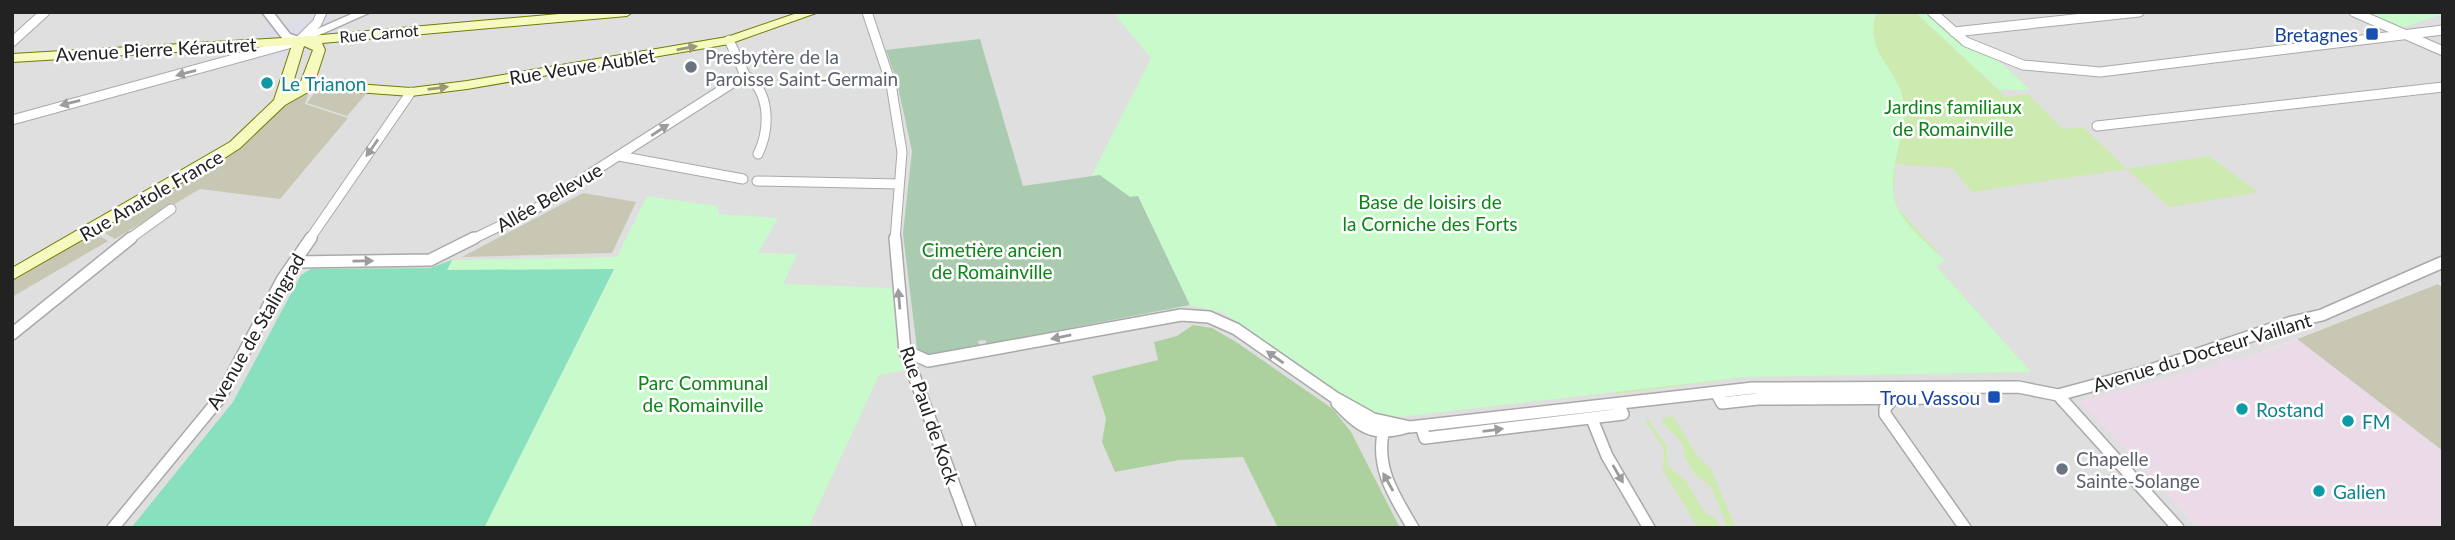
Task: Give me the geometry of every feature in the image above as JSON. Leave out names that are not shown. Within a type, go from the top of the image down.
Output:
[{"type":"main road","name":"Rue Carnot","points":[[299,41],[626,12]]},
{"type":"main road","name":"Rue Veuve Aublet","points":[[346,87],[411,92],[602,63],[729,40],[813,12]]},
{"type":"main road","name":"Avenue Pierre Kérautret","points":[[12,58],[299,41]]},
{"type":"main road","name":"Rue Anatole France","points":[[12,275],[235,145],[282,96],[299,41]]},
{"type":"main road","points":[[299,41],[317,45],[319,53],[304,89]]},
{"type":"main road","name":"Rue Anatole France","points":[[282,96],[304,89],[346,87]]},
{"type":"street","points":[[12,41],[45,12]]},
{"type":"street","points":[[267,12],[286,36],[299,41]]},
{"type":"street","points":[[299,41],[317,23],[322,12]]},
{"type":"street","points":[[12,120],[299,41],[366,12]]},
{"type":"street","name":"Rue Paul de Kock","points":[[867,12],[892,90],[902,152],[894,248],[905,351],[970,528]]},
{"type":"street","points":[[1932,12],[1978,49],[2034,67],[2101,72],[2443,30]]},
{"type":"street","points":[[1938,12],[1957,32]]},
{"type":"street","points":[[1957,32],[2139,12]]},
{"type":"street","points":[[2354,12],[2443,51]]},
{"type":"street","points":[[729,40],[745,75],[751,77],[758,89],[767,115],[765,138],[758,154]]},
{"type":"street","name":"Allée Bellevue","points":[[295,262],[430,260],[535,209],[745,75]]},
{"type":"street","points":[[2097,126],[2443,87]]},
{"type":"street","name":"Avenue de Stalingrad","points":[[113,528],[220,398],[282,280],[411,92]]},
{"type":"street","points":[[619,156],[743,179]]},
{"type":"street","points":[[757,181],[899,184]]},
{"type":"street","points":[[12,334],[104,258],[171,209]]},
{"type":"street","name":"Avenue du Docteur Vaillant","points":[[1716,391],[1722,403],[1758,399],[1894,398],[2018,387],[2058,395],[2151,370],[2292,322],[2322,315],[2443,262]]},
{"type":"street","points":[[913,369],[928,361],[1181,315],[1216,319],[1330,396],[1374,419],[1383,433],[1379,448],[1380,467],[1413,528]]},
{"type":"street","points":[[905,351],[928,361]]},
{"type":"street","name":"Avenue du Docteur Vaillant","points":[[1383,433],[1415,426],[1753,388],[1955,393]]},
{"type":"street","points":[[2058,395],[2178,528]]},
{"type":"street","points":[[1330,396],[1355,421],[1368,430],[1383,433]]},
{"type":"street","points":[[1894,398],[1885,408],[1885,414],[1965,528]]},
{"type":"street","name":"Avenue du Docteur Vaillant","points":[[1374,419],[1415,426],[1425,438],[1623,414],[1618,404]]},
{"type":"street","points":[[1592,418],[1607,456],[1649,528]]},
{"type":"shaded area","points":[[12,12],[2443,12],[2443,282],[2247,358],[2081,401],[2199,528],[12,528]]},
{"type":"shaded area","points":[[331,14],[329,18],[336,19],[341,29],[342,42],[330,45],[327,53],[246,62],[256,38],[269,30],[268,27],[310,16]]},
{"type":"shaded area","points":[[317,89],[367,93],[347,116],[307,103]]},
{"type":"shaded area","points":[[307,92],[305,104],[348,118],[280,199],[200,189],[115,239],[101,231],[106,225],[148,202],[284,104]]},
{"type":"shaded area","points":[[583,193],[636,202],[612,253],[462,257]]},
{"type":"shaded area","points":[[97,234],[108,241],[12,297],[12,279],[89,235]]},
{"type":"shaded area","points":[[2438,284],[2443,287],[2443,451],[2297,339]]},
{"type":"shaded area","points":[[2297,339],[2443,451],[2443,528],[2199,528],[2080,401],[2221,364],[2217,359],[2247,358]]},
{"type":"green space","name":"Base de loisirs de la Corniche des Forts","points":[[1117,12],[1877,12],[1873,26],[1874,39],[1897,82],[1904,107],[1893,183],[1898,209],[1913,230],[1945,261],[1936,266],[2031,372],[1745,377],[1399,417],[1368,412],[1224,313],[1190,305],[1138,196],[1130,197],[1100,175],[1092,175],[1151,58],[1116,16]]},
{"type":"green space","name":"Jardins familiaux de Romainville","points":[[1838,12],[1915,12],[2006,97],[2028,94],[2063,129],[2083,127],[2127,169],[1972,192],[1952,168],[1895,164],[1894,195],[1898,208],[1945,261],[1936,266],[2031,372],[1745,377],[1615,394],[1654,297]]},
{"type":"green space","points":[[1915,12],[1926,12],[1963,46],[1998,60],[2030,90],[1999,90]]},
{"type":"green space","points":[[2364,12],[2443,12],[2443,14],[2400,28]]},
{"type":"green space","name":"Cimetière ancien de Romainville","points":[[980,39],[1023,186],[1100,175],[1130,196],[1138,195],[1190,305],[987,344],[985,340],[978,341],[979,345],[930,355],[917,350],[903,233],[912,151],[896,78],[898,75],[894,73],[886,50]]},
{"type":"green space","points":[[2209,156],[2258,192],[2169,207],[2127,169]]},
{"type":"green space","name":"Parc Communal de Romainville","points":[[647,196],[717,206],[719,214],[778,218],[758,253],[797,254],[783,284],[892,288],[897,346],[906,370],[879,375],[808,528],[484,528],[614,270],[446,270],[452,260],[617,257]]},
{"type":"green space","points":[[452,260],[447,270],[614,269],[484,528],[131,528],[233,402],[301,275],[311,269],[430,268]]},
{"type":"green space","points":[[1193,325],[1212,328],[1236,342],[1333,409],[1351,432],[1400,528],[1278,528],[1243,457],[1179,460],[1115,472],[1102,442],[1106,418],[1092,376],[1158,360],[1154,342],[1177,336]]},
{"type":"green space","points":[[1673,416],[1698,457],[1711,469],[1736,528],[1727,528],[1712,488],[1695,474],[1684,457],[1685,451],[1681,442],[1662,421]]},
{"type":"green space","points":[[1648,419],[1667,446],[1668,466],[1686,481],[1705,513],[1716,518],[1719,528],[1698,528],[1663,470],[1664,449],[1645,420]]},
{"type":"place","name":"Bretagnes","points":[[2372,34]]},
{"type":"place","name":"Presbytère de la Paroisse Saint-Germain","points":[[691,67]]},
{"type":"place","name":"Le Trianon","points":[[267,83]]},
{"type":"place","name":"Trou Vassou","points":[[1994,397]]},
{"type":"place","name":"Rostand","points":[[2242,409]]},
{"type":"place","name":"FM","points":[[2348,421]]},
{"type":"place","name":"Chapelle Sainte-Solange","points":[[2062,469]]},
{"type":"place","name":"Galien","points":[[2319,491]]}]
